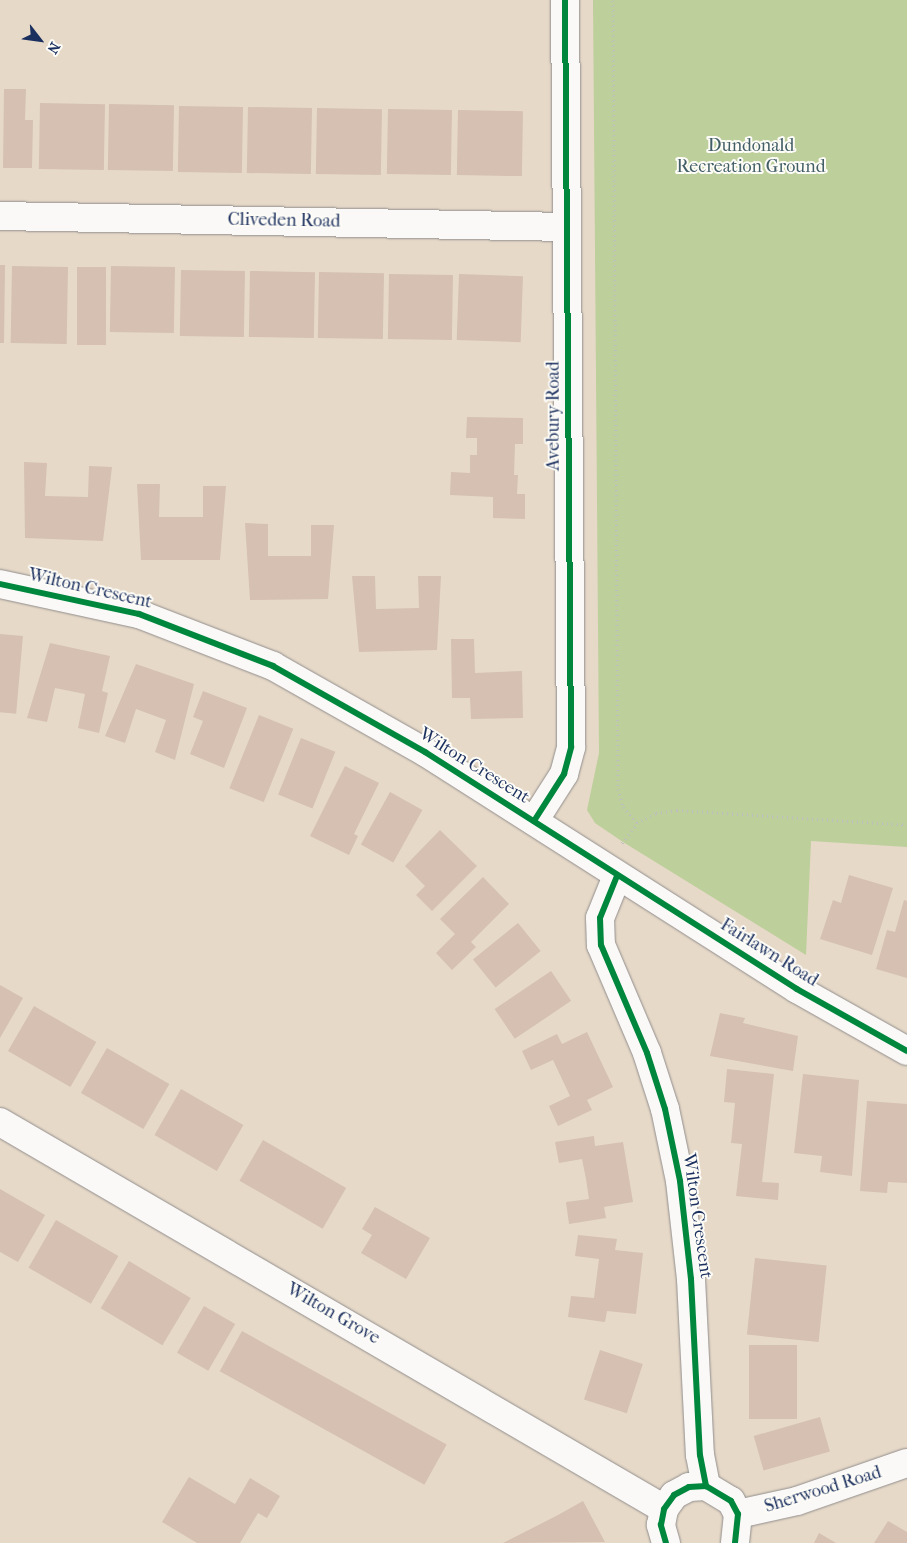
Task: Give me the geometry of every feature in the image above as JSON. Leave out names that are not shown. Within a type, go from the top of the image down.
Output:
[{"type":"street","name":"Avebury Road","points":[[534,821],[564,774],[571,746],[565,0]]},
{"type":"street","name":"Cliveden Road","points":[[0,216],[567,227]]},
{"type":"street","name":"Wilton Crescent","points":[[0,584],[138,614],[265,662],[352,708],[534,821],[612,872],[600,918],[601,945],[647,1053],[665,1109],[680,1181],[691,1279],[700,1455],[706,1486]]},
{"type":"street","name":"Fairlawn Road","points":[[612,872],[797,989],[907,1051]]},
{"type":"street","name":"Wilton Grove","points":[[0,1122],[664,1508]]},
{"type":"street","name":"Sherwood Road","points":[[738,1514],[798,1501],[907,1463]]},
{"type":"street","points":[[666,1543],[661,1525],[664,1508],[674,1495],[689,1487],[706,1486],[731,1501],[738,1514],[735,1543]]},
{"type":"path","points":[[613,0],[618,789],[623,807],[638,823]]},
{"type":"path","points":[[612,872],[638,823],[656,813],[677,810],[907,825]]},
{"type":"green space","name":"Dundonald Recreation Ground","points":[[593,0],[907,0],[907,847],[811,841],[806,955],[623,842],[595,823],[587,810],[599,753]]},
{"type":"building","points":[[4,89],[26,89],[25,120],[33,120],[32,168],[3,168]]},
{"type":"building","points":[[40,103],[105,104],[104,170],[39,169]]},
{"type":"building","points":[[109,104],[174,105],[173,171],[108,170]]},
{"type":"building","points":[[179,106],[243,107],[242,173],[178,172]]},
{"type":"building","points":[[248,107],[312,108],[311,174],[247,173]]},
{"type":"building","points":[[317,108],[382,109],[381,175],[316,174]]},
{"type":"building","points":[[388,109],[452,110],[451,175],[387,174]]},
{"type":"building","points":[[458,110],[523,111],[522,176],[457,175]]},
{"type":"building","points":[[0,265],[5,265],[4,343],[0,343]]},
{"type":"building","points":[[12,266],[68,267],[67,344],[11,343]]},
{"type":"building","points":[[111,266],[175,267],[174,333],[110,332]]},
{"type":"building","points":[[77,267],[106,267],[106,345],[77,345]]},
{"type":"building","points":[[181,270],[245,271],[244,337],[180,336]]},
{"type":"building","points":[[250,271],[315,272],[314,338],[249,337]]},
{"type":"building","points":[[319,272],[384,273],[383,339],[318,338]]},
{"type":"building","points":[[389,274],[453,275],[452,340],[388,339]]},
{"type":"building","points":[[459,274],[523,276],[521,342],[457,340]]},
{"type":"building","points":[[467,417],[523,418],[523,444],[515,444],[514,475],[518,475],[517,494],[525,494],[525,519],[493,518],[493,497],[450,495],[451,472],[470,473],[470,455],[477,455],[477,438],[466,438]]},
{"type":"building","points":[[24,462],[47,463],[45,496],[88,497],[89,466],[112,467],[103,541],[25,538]]},
{"type":"building","points":[[137,484],[160,484],[159,517],[203,517],[203,486],[226,486],[220,560],[141,560]]},
{"type":"building","points":[[245,523],[268,524],[268,556],[311,556],[311,525],[334,525],[328,599],[250,600]]},
{"type":"building","points":[[352,576],[375,576],[376,609],[419,608],[418,576],[441,576],[437,650],[359,652]]},
{"type":"building","points":[[0,634],[23,636],[16,714],[0,712]]},
{"type":"building","points":[[451,639],[474,639],[475,673],[522,671],[523,718],[471,719],[470,698],[452,698]]},
{"type":"building","points":[[50,643],[110,656],[102,691],[108,693],[99,733],[78,728],[85,694],[55,688],[47,722],[27,718]]},
{"type":"building","points":[[136,664],[194,684],[175,760],[155,752],[166,720],[136,709],[125,743],[105,736]]},
{"type":"building","points":[[203,691],[247,708],[224,768],[190,754],[203,721],[193,717]]},
{"type":"building","points":[[259,715],[293,729],[264,802],[229,788]]},
{"type":"building","points":[[301,738],[335,752],[312,808],[278,795]]},
{"type":"building","points":[[345,766],[379,783],[354,834],[358,836],[349,855],[310,836]]},
{"type":"building","points":[[390,792],[422,810],[393,862],[361,844]]},
{"type":"building","points":[[440,830],[477,866],[432,911],[416,895],[425,886],[405,866]]},
{"type":"building","points":[[849,875],[893,888],[872,955],[820,939],[833,900],[841,903]]},
{"type":"building","points":[[483,877],[509,904],[471,942],[476,947],[452,970],[436,953],[455,934],[440,919]]},
{"type":"building","points":[[904,900],[907,901],[907,978],[876,969],[887,930],[895,932]]},
{"type":"building","points":[[518,923],[541,951],[496,987],[473,960]]},
{"type":"building","points":[[551,971],[571,1001],[515,1039],[495,1009]]},
{"type":"building","points":[[0,985],[23,998],[0,1038]]},
{"type":"building","points":[[34,1006],[96,1042],[70,1087],[8,1051]]},
{"type":"building","points":[[720,1013],[745,1018],[743,1023],[798,1036],[793,1071],[710,1056]]},
{"type":"building","points":[[587,1032],[613,1087],[587,1100],[592,1110],[558,1126],[549,1106],[570,1096],[553,1060],[531,1070],[522,1051],[557,1034],[562,1044]]},
{"type":"building","points":[[107,1048],[169,1084],[143,1129],[81,1093]]},
{"type":"building","points":[[727,1069],[774,1074],[762,1182],[779,1183],[778,1200],[736,1196],[742,1144],[731,1143],[735,1103],[724,1102]]},
{"type":"building","points":[[803,1074],[859,1080],[852,1176],[820,1172],[822,1156],[794,1153]]},
{"type":"building","points":[[181,1089],[243,1125],[217,1171],[154,1135]]},
{"type":"building","points":[[867,1101],[907,1104],[907,1183],[888,1182],[887,1193],[860,1191]]},
{"type":"building","points":[[594,1136],[595,1146],[623,1142],[633,1202],[604,1207],[606,1218],[569,1224],[566,1202],[589,1199],[586,1179],[582,1159],[559,1163],[555,1142]]},
{"type":"building","points":[[263,1140],[346,1188],[323,1229],[240,1181]]},
{"type":"building","points":[[0,1189],[45,1215],[18,1262],[0,1252]]},
{"type":"building","points":[[375,1207],[430,1238],[406,1279],[361,1253],[372,1235],[362,1229]]},
{"type":"building","points":[[56,1220],[118,1256],[91,1304],[28,1268]]},
{"type":"building","points":[[578,1235],[617,1239],[615,1250],[643,1253],[636,1314],[607,1311],[605,1322],[568,1317],[571,1296],[594,1298],[599,1259],[575,1256]]},
{"type":"building","points":[[755,1258],[827,1266],[819,1342],[747,1335]]},
{"type":"building","points":[[129,1261],[191,1298],[162,1345],[101,1308]]},
{"type":"building","points":[[204,1306],[235,1324],[208,1371],[177,1353]]},
{"type":"building","points":[[242,1331],[447,1444],[424,1485],[220,1371]]},
{"type":"building","points":[[749,1345],[797,1345],[797,1419],[749,1419]]},
{"type":"building","points":[[600,1350],[643,1364],[627,1413],[584,1399]]},
{"type":"building","points":[[820,1417],[830,1452],[764,1471],[754,1436]]},
{"type":"building","points":[[189,1477],[235,1504],[250,1478],[280,1496],[267,1518],[258,1513],[240,1543],[197,1543],[162,1522]]},
{"type":"building","points":[[583,1501],[605,1542],[503,1543],[558,1515]]},
{"type":"building","points":[[888,1521],[907,1532],[907,1543],[874,1543]]},
{"type":"building","points":[[819,1533],[836,1543],[814,1543]]},
{"type":"cycle path","points":[[534,821],[564,774],[571,747],[565,0]]},
{"type":"cycle path","points":[[0,584],[139,614],[273,666],[425,752],[797,989],[907,1051]]},
{"type":"cycle path","points":[[617,876],[600,918],[601,945],[647,1053],[665,1109],[680,1181],[691,1279],[700,1455],[706,1486]]},
{"type":"cycle path","points":[[666,1543],[661,1525],[664,1509],[674,1495],[689,1487],[706,1486],[731,1501],[738,1514],[735,1543]]}]
